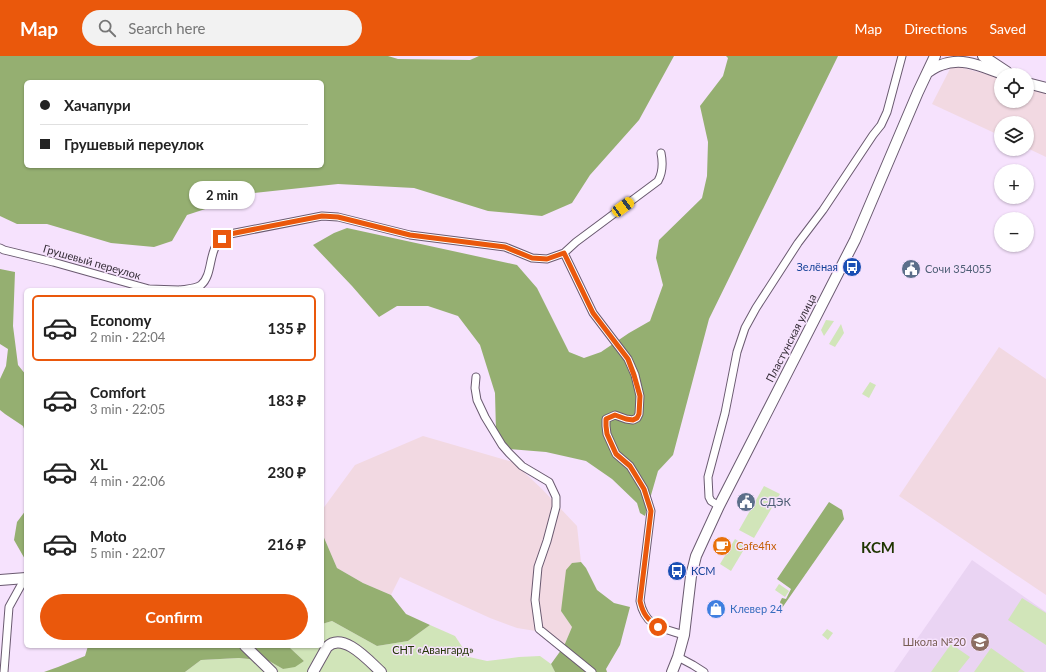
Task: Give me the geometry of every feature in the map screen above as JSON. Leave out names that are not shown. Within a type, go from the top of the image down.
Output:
[{"type":"main road","name":"Пластунская улица","points":[[672,672],[684,635],[691,576],[696,556],[719,506],[855,240],[935,56]]},
{"type":"main road","points":[[962,56],[973,63],[994,71]]},
{"type":"main road","points":[[983,56],[1001,68]]},
{"type":"main road","points":[[927,73],[940,65],[949,62],[958,61],[973,63]]},
{"type":"main road","points":[[1034,85],[1046,88]]},
{"type":"main road","points":[[0,580],[24,578]]},
{"type":"main road","points":[[313,672],[327,647],[339,642],[348,644],[358,651],[381,672]]},
{"type":"main road","points":[[247,648],[272,672]]},
{"type":"street","points":[[719,506],[711,501],[709,497],[708,477],[725,413],[737,352],[745,328],[756,308],[798,243],[823,210],[881,125],[887,112],[902,56]]},
{"type":"street","name":"Грушевый переулок","points":[[192,288],[201,285],[207,278],[217,244],[230,234],[322,216],[338,217],[410,235],[505,247],[532,258],[547,259],[564,253],[576,242],[658,181],[661,176],[662,168],[661,153]]},
{"type":"street","name":"Грушевый переулок","points":[[0,248],[145,288]]},
{"type":"street","points":[[564,253],[593,313],[628,359],[640,396],[639,414],[637,418],[633,420],[615,415],[606,419],[606,426],[607,434],[616,454],[630,466],[644,489],[651,511],[640,601],[642,610],[647,618],[658,627],[684,635]]},
{"type":"street","points":[[476,377],[475,388],[477,400],[484,417],[502,445],[522,466],[549,482],[556,497],[556,507],[538,567],[535,600],[539,629],[592,672]]},
{"type":"street","points":[[4,672],[9,607],[24,580]]},
{"type":"street","points":[[678,657],[704,672]]},
{"type":"shaded area","points":[[952,65],[994,76],[994,108],[1034,108],[1034,85],[1046,88],[1046,157],[1034,151],[1034,116],[994,116],[994,133],[932,104]]},
{"type":"shaded area","points":[[999,347],[1046,379],[1046,595],[899,496]]},
{"type":"shaded area","points":[[423,436],[513,462],[542,489],[577,526],[581,562],[573,563],[561,611],[572,627],[564,646],[548,633],[517,628],[490,618],[400,577],[391,595],[363,583],[337,568],[324,538],[324,507],[355,465]]},
{"type":"shaded area","name":"Школа №20","points":[[972,560],[1046,612],[1046,672],[894,672]]},
{"type":"green space","points":[[0,56],[388,56],[398,59],[470,60],[479,56],[674,56],[639,120],[590,175],[572,203],[542,216],[488,211],[414,188],[338,184],[254,193],[187,215],[172,241],[154,247],[111,243],[47,224],[17,224],[0,216]]},
{"type":"green space","points":[[726,56],[838,56],[709,319],[673,455],[658,471],[645,516],[640,513],[637,503],[612,479],[586,461],[546,452],[509,449],[496,432],[495,393],[480,345],[458,316],[428,306],[397,306],[379,317],[313,245],[334,233],[347,228],[517,265],[537,288],[569,352],[584,358],[601,352],[650,321],[663,285],[656,258],[659,240],[702,198],[707,176],[708,142],[700,106],[723,76],[728,58]]},
{"type":"green space","points":[[0,269],[15,272],[13,326],[18,365],[24,372],[24,429],[23,426],[0,410],[0,379],[6,366],[8,349],[0,344]]},
{"type":"green space","points":[[826,320],[834,321],[824,336],[821,330]]},
{"type":"green space","points":[[841,324],[844,333],[835,347],[829,344]]},
{"type":"green space","points":[[870,382],[876,385],[869,398],[862,394]]},
{"type":"green space","points":[[764,486],[780,494],[754,538],[739,530]]},
{"type":"green space","points":[[829,502],[842,510],[844,519],[782,608],[780,602],[782,598],[786,599],[791,589],[777,579]]},
{"type":"green space","points":[[24,513],[24,558],[14,540],[17,522]]},
{"type":"green space","points":[[324,538],[337,568],[363,583],[391,595],[406,614],[430,625],[408,641],[377,646],[332,621],[324,623]]},
{"type":"green space","points":[[735,539],[746,546],[731,571],[720,564]]},
{"type":"green space","points":[[581,562],[586,568],[597,590],[614,603],[630,607],[620,645],[606,669],[607,672],[555,672],[551,664],[564,646],[572,627],[561,611],[566,570],[572,563]]},
{"type":"green space","points":[[779,584],[789,591],[785,597],[775,590]]},
{"type":"green space","points":[[1022,598],[1046,613],[1046,645],[1008,620]]},
{"type":"green space","name":"СНТ «Авангард»","points":[[332,621],[377,646],[408,641],[430,625],[455,636],[469,657],[487,661],[540,656],[551,664],[555,672],[185,672],[201,660],[239,658],[269,661],[283,669],[304,661],[290,648],[324,648],[324,623]]},
{"type":"green space","points":[[827,629],[833,633],[828,640],[822,635]]},
{"type":"green space","points":[[951,644],[970,657],[958,672],[931,672]]},
{"type":"green space","points":[[87,648],[290,648],[304,661],[295,667],[283,669],[269,661],[239,658],[201,660],[185,672],[44,672],[85,656]]},
{"type":"green space","points":[[991,648],[1025,672],[974,672]]},
{"type":"place","name":"Зелёная","points":[[852,267]]},
{"type":"place","name":"Сочи 354055","points":[[911,269]]},
{"type":"place","name":"СДЭК","points":[[746,502]]},
{"type":"place","name":"Cafe4fix","points":[[722,546]]},
{"type":"place","name":"КСМ","points":[[677,571]]},
{"type":"place","name":"Клевер 24","points":[[716,609]]},
{"type":"place","name":"Школа №20","points":[[980,642]]},
{"type":"district","name":"КСМ","points":[[878,548]]},
{"type":"route","points":[[222,239],[230,234],[322,216],[338,217],[410,235],[505,247],[532,258],[547,259],[564,253],[593,313],[628,359],[640,396],[640,409],[637,418],[633,420],[615,415],[606,419],[606,426],[607,434],[616,454],[630,466],[644,489],[651,511],[640,601],[642,610],[647,618],[658,627]]}]
